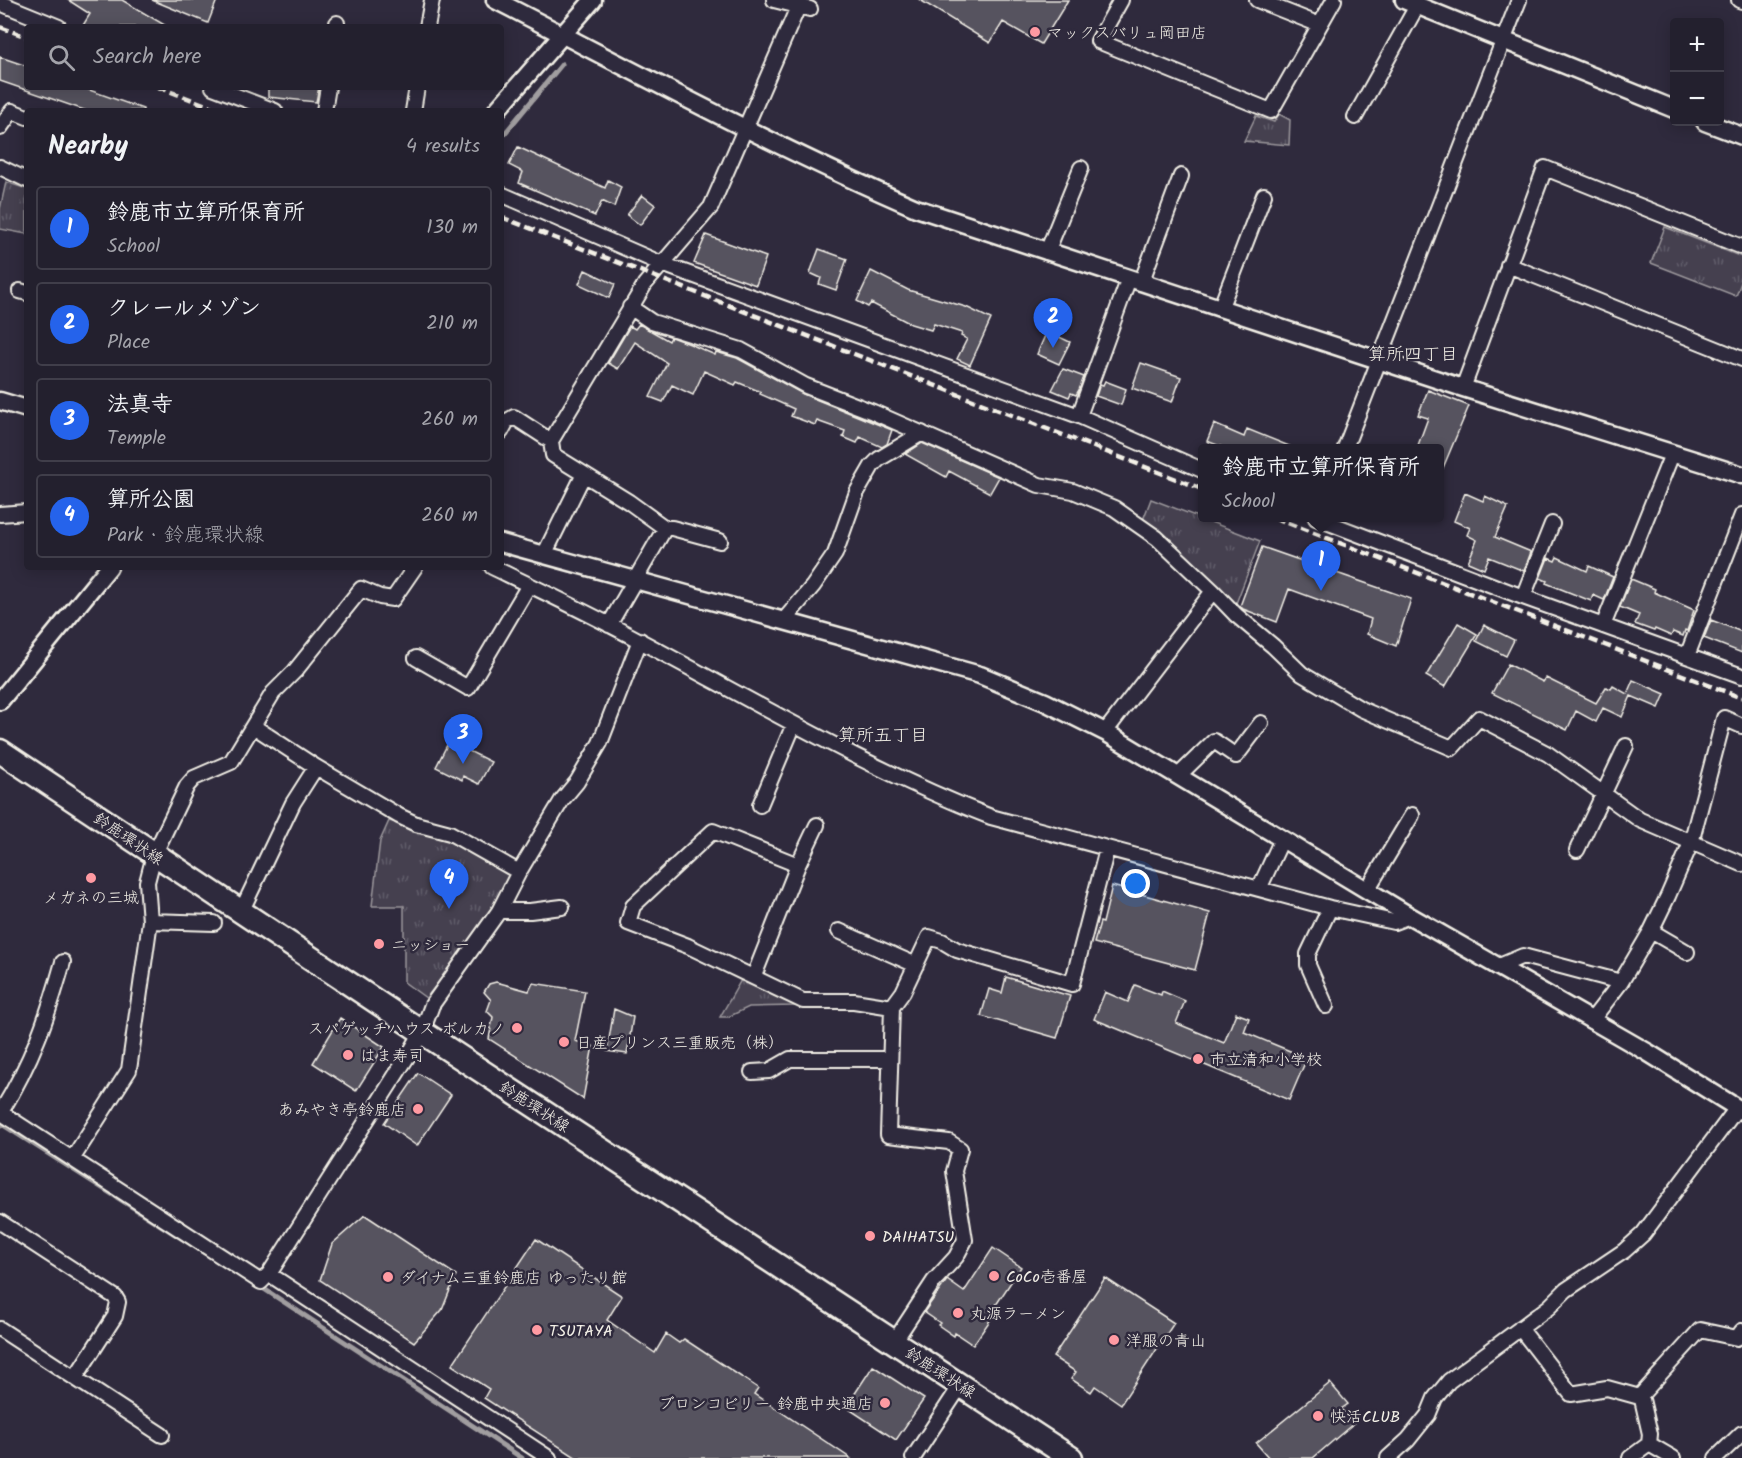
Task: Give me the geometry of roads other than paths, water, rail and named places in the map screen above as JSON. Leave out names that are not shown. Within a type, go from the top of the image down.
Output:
[{"type":"main road","name":"鈴鹿環状線","points":[[0,751],[240,912],[1071,1458]]},
{"type":"street","points":[[428,24],[432,0]]},
{"type":"street","points":[[495,0],[744,128],[851,180],[916,208],[1378,361],[1742,475]]},
{"type":"street","points":[[499,108],[593,0]]},
{"type":"street","points":[[720,541],[665,528],[629,502],[553,455],[551,441],[651,275],[711,207],[744,128],[804,8],[774,0]]},
{"type":"street","points":[[1121,0],[1098,41],[1271,111],[1334,0]]},
{"type":"street","points":[[1257,0],[1320,25]]},
{"type":"street","points":[[1347,444],[1519,0]]},
{"type":"street","points":[[0,3],[52,24]]},
{"type":"street","points":[[1355,117],[1411,3],[1670,107]]},
{"type":"street","points":[[221,90],[267,108]]},
{"type":"street","points":[[324,108],[328,90]]},
{"type":"street","points":[[414,108],[416,90]]},
{"type":"street","points":[[0,128],[12,111],[24,116]]},
{"type":"street","points":[[1716,126],[1742,136]]},
{"type":"street","points":[[0,167],[24,179]]},
{"type":"street","points":[[1047,252],[1082,168]]},
{"type":"street","points":[[1463,388],[1545,168],[1742,247]]},
{"type":"street","points":[[1078,416],[1180,176]]},
{"type":"street","points":[[1220,309],[1264,195]]},
{"type":"street","points":[[504,196],[662,264],[1078,416],[1198,468]]},
{"type":"street","points":[[1508,265],[1742,359]]},
{"type":"street","points":[[630,307],[652,322],[741,350],[806,386],[922,433],[1039,485],[1073,491],[1114,508],[1156,538],[1214,591],[1236,615],[1302,674],[1361,709],[1452,748],[1479,718],[1548,754],[1640,820],[1742,864]]},
{"type":"street","points":[[0,401],[24,408]]},
{"type":"street","points":[[504,426],[507,421],[514,417],[551,441]]},
{"type":"street","points":[[784,620],[813,586],[835,554],[857,492],[872,466],[879,459],[922,433]]},
{"type":"street","points":[[1603,626],[1671,454]]},
{"type":"street","points":[[544,555],[584,474]]},
{"type":"street","points":[[0,514],[24,512]]},
{"type":"street","points":[[1687,656],[1742,515]]},
{"type":"street","points":[[1328,522],[1523,597],[1742,676]]},
{"type":"street","points":[[1523,597],[1552,524]]},
{"type":"street","points":[[609,625],[665,528]]},
{"type":"street","points":[[504,544],[980,675],[1045,702],[1105,732],[1367,891],[1647,1052],[1739,1110],[1643,1234],[1624,1251],[1566,1290],[1549,1307],[1449,1381],[1435,1398],[1428,1415],[1408,1440],[1388,1458]]},
{"type":"street","points":[[0,701],[107,570]]},
{"type":"street","points":[[73,1158],[129,1070],[150,921],[147,882],[154,855],[190,781],[231,762],[273,693],[295,671],[361,590],[393,599],[413,570]]},
{"type":"street","points":[[498,570],[640,640],[794,724],[939,797],[991,817],[1330,908],[1394,922],[1410,916]]},
{"type":"street","points":[[416,658],[468,688],[529,585]]},
{"type":"street","points":[[1105,732],[1214,591]]},
{"type":"street","points":[[63,962],[43,1029],[20,1081],[1,1112],[261,1282],[269,1275],[358,1137],[422,1032],[432,1005],[499,911],[519,872],[562,800],[577,782],[593,755],[640,640]]},
{"type":"street","points":[[1591,1021],[1621,982],[1651,931],[1691,843],[1724,718],[1742,726]]},
{"type":"street","points":[[1178,776],[1214,741],[1236,756],[1261,723]]},
{"type":"street","points":[[760,805],[794,724]]},
{"type":"street","points":[[253,726],[316,767],[399,816],[416,824],[450,833],[519,872]]},
{"type":"street","points":[[1576,850],[1626,746]]},
{"type":"street","points":[[240,912],[293,803],[316,767]]},
{"type":"street","points":[[1367,891],[1412,815]]},
{"type":"street","points":[[754,975],[798,865],[817,825]]},
{"type":"street","points":[[798,865],[713,831],[633,906],[628,923],[754,975],[803,1000],[854,1001],[892,1007]]},
{"type":"street","points":[[1259,889],[1282,839]]},
{"type":"street","points":[[894,1342],[934,1281],[956,1257],[965,1240],[954,1171],[960,1149],[949,1142],[888,1135],[892,1007],[903,992],[929,937],[942,941],[957,950],[1072,984],[1107,849]]},
{"type":"street","points":[[499,911],[530,911],[562,907]]},
{"type":"street","points":[[1326,1006],[1308,965],[1308,954],[1330,908]]},
{"type":"street","points":[[150,921],[214,923]]},
{"type":"street","points":[[838,931],[916,965]]},
{"type":"street","points":[[1651,931],[1687,951]]},
{"type":"street","points":[[1497,967],[1523,956],[1621,982]]},
{"type":"street","points":[[752,1072],[769,1071],[790,1059],[889,1059]]},
{"type":"street","points":[[0,1222],[115,1297],[118,1302],[115,1316],[75,1378]]},
{"type":"street","points":[[269,1275],[549,1458]]},
{"type":"street","points":[[1520,1328],[1570,1394],[1607,1388],[1636,1396],[1641,1395],[1700,1330],[1737,1338],[1742,1331]]},
{"type":"street","points":[[0,1329],[162,1435]]},
{"type":"street","points":[[913,1458],[961,1385]]},
{"type":"street","points":[[1630,1458],[1649,1444],[1650,1434],[1641,1395]]},
{"type":"street","points":[[1716,1458],[1742,1433]]},
{"type":"street","points":[[1649,1444],[1673,1458]]},
{"type":"waterway","points":[[504,134],[562,64]]},
{"type":"waterway","points":[[0,1123],[206,1254]]},
{"type":"waterway","points":[[258,1285],[522,1458]]},
{"type":"railway","points":[[0,27],[24,36]]},
{"type":"railway","points":[[166,90],[214,108]]},
{"type":"railway","points":[[504,218],[1198,487]]},
{"type":"railway","points":[[1285,522],[1742,698]]},
{"type":"place","name":"マックスバリュ岡田店","points":[[1035,32]]},
{"type":"place","name":"クレールメゾン","points":[[1053,348]]},
{"type":"place","name":"鈴鹿市立算所保育所","points":[[1321,591]]},
{"type":"place","name":"法真寺","points":[[463,764]]},
{"type":"place","name":"メガネの三城","points":[[91,878]]},
{"type":"place","name":"算所公園","points":[[449,909]]},
{"type":"place","name":"ニッショー","points":[[379,944]]},
{"type":"place","name":"スパゲッチハウス ボルカノ","points":[[517,1028]]},
{"type":"place","name":"日産プリンス三重販売（株）","points":[[564,1042]]},
{"type":"place","name":"はま寿司","points":[[348,1055]]},
{"type":"place","name":"市立清和小学校","points":[[1198,1059]]},
{"type":"place","name":"あみやき亭鈴鹿店","points":[[418,1109]]},
{"type":"place","name":"DAIHATSU","points":[[870,1236]]},
{"type":"place","name":"CoCo壱番屋","points":[[994,1276]]},
{"type":"place","name":"ダイナム三重鈴鹿店 ゆったり館","points":[[388,1277]]},
{"type":"place","name":"丸源ラーメン","points":[[958,1313]]},
{"type":"place","name":"TSUTAYA","points":[[537,1330]]},
{"type":"place","name":"洋服の青山","points":[[1114,1340]]},
{"type":"place","name":"ブロンコビリー 鈴鹿中央通店","points":[[885,1403]]},
{"type":"place","name":"快活CLUB","points":[[1318,1416]]},
{"type":"district","name":"算所四丁目","points":[[1413,354]]},
{"type":"district","name":"算所五丁目","points":[[883,735]]}]
